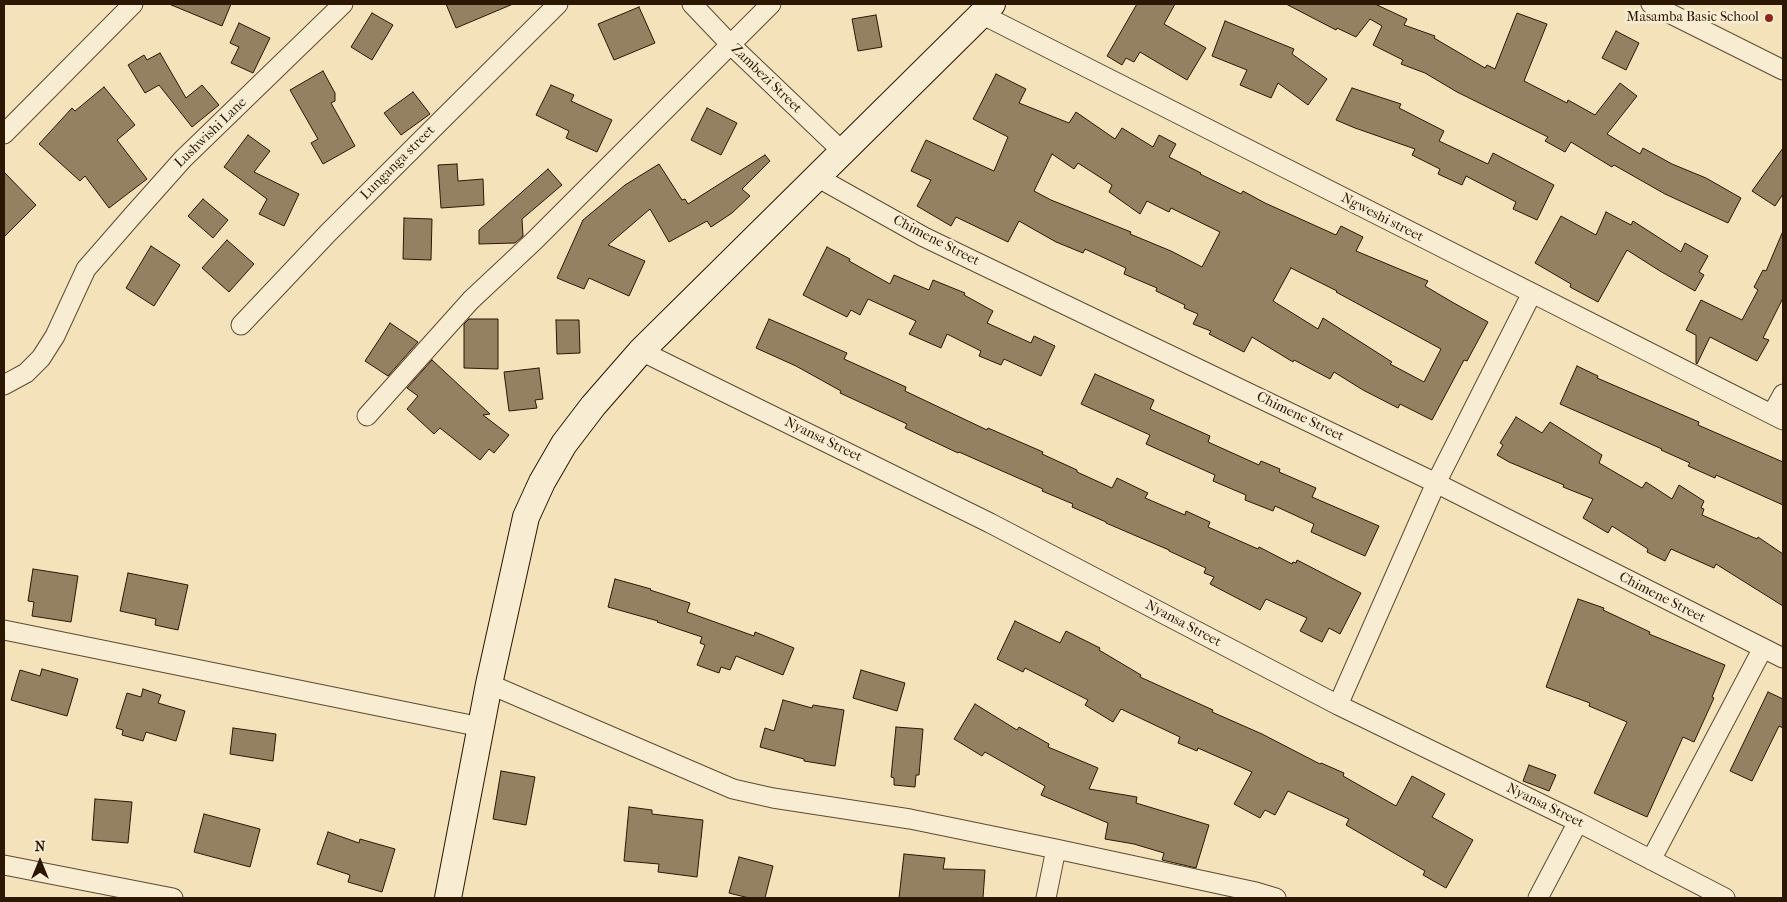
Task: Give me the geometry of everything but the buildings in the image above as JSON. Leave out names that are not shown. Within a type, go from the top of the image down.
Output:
[{"type":"street","points":[[4,134],[133,4]]},
{"type":"street","name":"Lushwishi Lane","points":[[4,384],[26,373],[41,358],[55,336],[86,269],[183,159],[343,4]]},
{"type":"street","name":"Lunganga street","points":[[241,326],[328,233],[558,4]]},
{"type":"street","name":"Zambezi Street","points":[[692,4],[842,152]]},
{"type":"street","points":[[367,416],[471,300],[534,241],[771,4]]},
{"type":"street","points":[[1651,4],[1783,70]]},
{"type":"street","points":[[448,898],[489,684],[526,517],[542,482],[564,444],[593,406],[641,351],[987,9]]},
{"type":"street","name":"Ngweshi street","points":[[987,9],[1532,294],[1778,417]]},
{"type":"street","name":"Chimene Street","points":[[817,177],[924,237],[1436,484],[1783,658]]},
{"type":"street","points":[[1338,706],[1436,484],[1532,294]]},
{"type":"street","name":"Nyansa Street","points":[[641,351],[990,523],[1338,706],[1578,822],[1725,898]]},
{"type":"street","points":[[1778,417],[1783,394]]},
{"type":"street","points":[[4,630],[481,727]]},
{"type":"street","points":[[1651,860],[1763,648]]},
{"type":"street","points":[[489,684],[733,789],[773,798],[910,819],[1256,892],[1276,898]]},
{"type":"street","points":[[1538,898],[1578,822]]},
{"type":"street","points":[[1046,898],[1056,849]]},
{"type":"street","points":[[4,865],[173,898]]},
{"type":"place","name":"Masamba Basic School","points":[[1769,18]]}]
